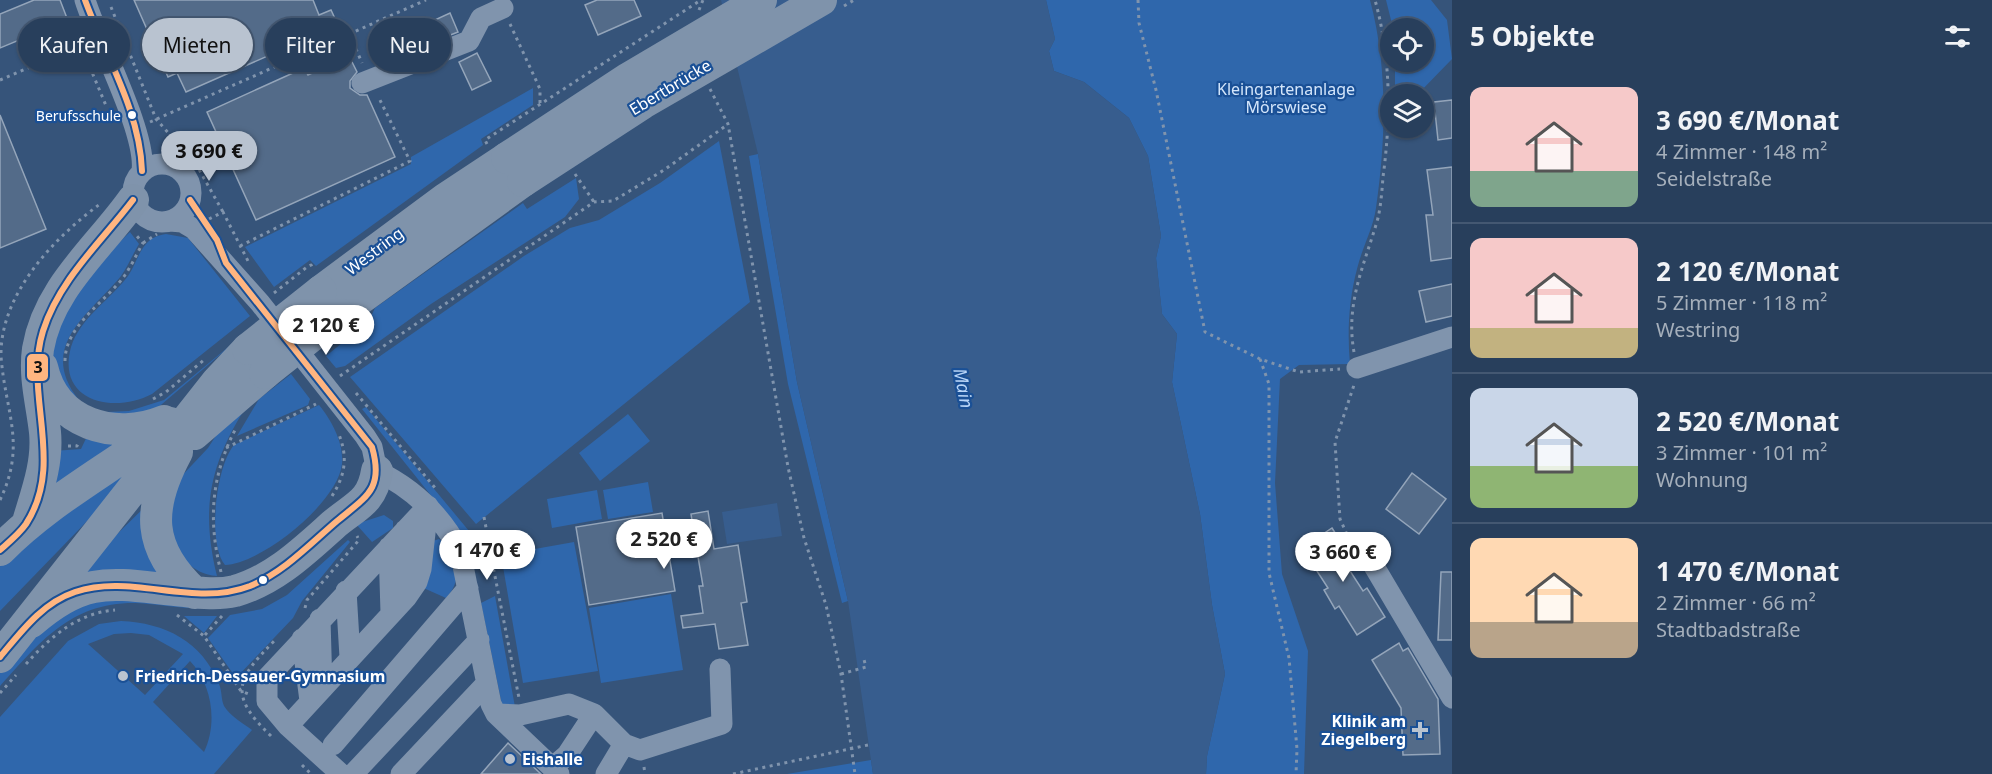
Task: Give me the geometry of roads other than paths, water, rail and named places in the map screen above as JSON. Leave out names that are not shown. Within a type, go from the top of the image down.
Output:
[{"type":"highway","name":"Ebertbrücke","points":[[505,160],[619,84],[761,0]]},
{"type":"highway","name":"Ebertbrücke","points":[[505,160],[653,97],[821,0]]},
{"type":"highway","name":"Westring","points":[[0,623],[132,491],[180,447],[322,291],[505,160]]},
{"type":"highway","points":[[28,522],[43,473],[45,447],[38,395],[38,349],[54,304],[81,265],[145,208]]},
{"type":"highway","points":[[38,349],[42,371],[52,391],[67,409],[87,423],[118,431],[135,431],[194,405]]},
{"type":"highway","name":"Westring","points":[[132,491],[194,405],[257,361]]},
{"type":"highway","points":[[0,550],[28,522],[128,456],[194,405]]},
{"type":"highway","points":[[180,447],[163,481],[154,516],[160,543],[184,602]]},
{"type":"highway","points":[[31,621],[51,604],[72,592],[105,584],[136,584],[184,602],[234,591],[271,575],[365,502],[371,493],[377,471]]},
{"type":"highway","points":[[0,657],[31,621],[132,491]]},
{"type":"street","points":[[85,0],[94,18]]},
{"type":"street","points":[[103,18],[104,3]]},
{"type":"street","points":[[366,82],[469,40],[481,18],[503,8]]},
{"type":"street","points":[[115,72],[144,160],[145,208]]},
{"type":"street","points":[[124,72],[152,122],[157,152],[168,164],[182,172],[188,179],[190,200],[181,215],[145,208]]},
{"type":"street","points":[[145,208],[153,165],[168,164]]},
{"type":"street","points":[[190,200],[214,217],[218,240],[226,263]]},
{"type":"street","points":[[145,208],[194,229],[335,383],[372,447],[377,471],[412,490],[448,528],[460,550],[486,684],[496,714],[555,771],[594,714]]},
{"type":"street","points":[[1357,368],[1452,337]]},
{"type":"street","points":[[341,774],[288,726],[267,701],[267,678],[339,598],[428,506]]},
{"type":"street","points":[[288,726],[417,582],[421,569],[428,506]]},
{"type":"street","points":[[371,635],[405,530]]},
{"type":"street","points":[[1360,551],[1452,698]]},
{"type":"street","points":[[371,635],[382,555]]},
{"type":"street","points":[[333,745],[468,588]]},
{"type":"street","points":[[339,598],[371,635]]},
{"type":"street","points":[[339,598],[371,635]]},
{"type":"street","points":[[316,694],[339,598]]},
{"type":"street","points":[[302,639],[316,694]]},
{"type":"street","points":[[353,774],[479,640]]},
{"type":"street","points":[[496,714],[520,715],[569,704],[594,714],[624,744],[640,750],[722,724],[720,669]]},
{"type":"street","points":[[401,774],[486,684]]},
{"type":"street","points":[[606,774],[624,744]]},
{"type":"water","name":"Main","points":[[721,0],[1046,0],[1055,39],[1049,51],[1054,71],[1084,82],[1129,118],[1148,156],[1161,236],[1156,258],[1162,314],[1177,334],[1172,382],[1200,514],[1212,605],[1225,674],[1207,756],[1206,774],[873,774],[848,601],[797,382],[758,154]]},
{"type":"water","points":[[777,503],[782,536],[727,544],[722,512]]},
{"type":"place","name":"Berufsschule","points":[[132,115]]},
{"type":"place","name":"Friedrich-Dessauer-Gymnasium","points":[[123,676]]},
{"type":"place","name":"Klinik am Ziegelberg","points":[[1420,730]]},
{"type":"place","name":"Eishalle","points":[[510,759]]},
{"type":"park label","name":"Kleingartenanlage Mörswiese","points":[[1286,98]]}]
